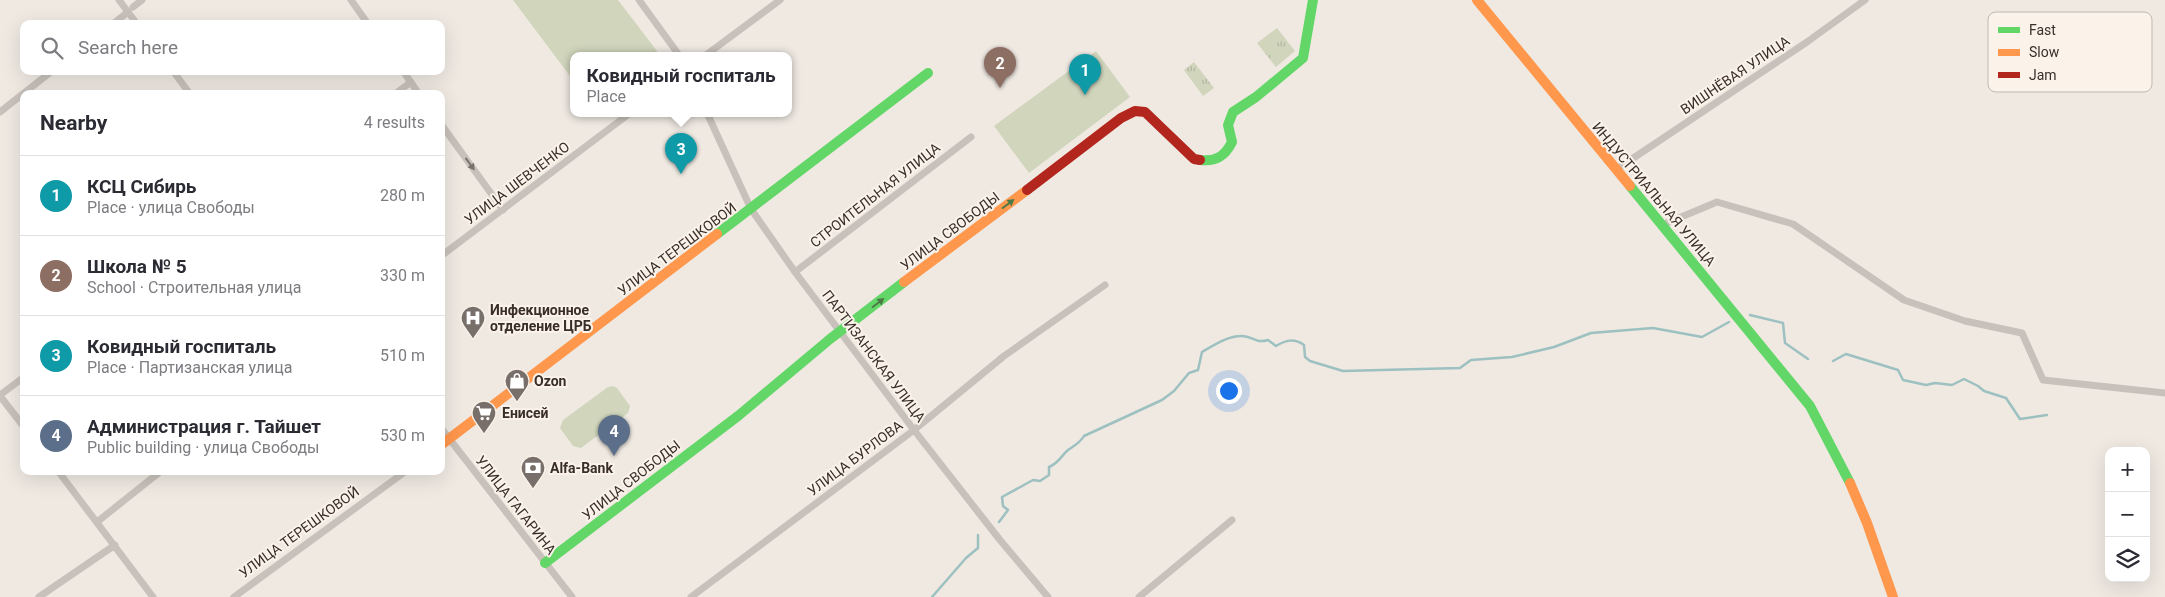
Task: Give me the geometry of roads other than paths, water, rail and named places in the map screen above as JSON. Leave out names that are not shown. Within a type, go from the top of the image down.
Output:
[{"type":"street","points":[[119,0],[131,9],[135,20]]},
{"type":"street","points":[[118,20],[142,0]]},
{"type":"street","points":[[351,0],[365,20]]},
{"type":"street","points":[[639,0],[677,52]]},
{"type":"street","points":[[710,52],[780,0]]},
{"type":"street","name":"УЛИЦА СВОБОДЫ","points":[[545,563],[738,416],[840,332],[1122,118],[1135,111],[1145,112],[1194,159],[1202,161],[1216,160],[1226,153],[1232,142],[1228,125],[1233,112],[1256,97],[1302,58],[1313,0]]},
{"type":"street","name":"ИНДУСТРИАЛЬНАЯ УЛИЦА","points":[[1477,0],[1810,406],[1831,440],[1850,480],[1893,597]]},
{"type":"street","name":"ВИШНЁВАЯ УЛИЦА","points":[[1617,169],[1807,42],[1865,0]]},
{"type":"street","name":"УЛИЦА ТЕРЕШКОВОЙ","points":[[445,442],[928,73]]},
{"type":"street","points":[[28,90],[47,75]]},
{"type":"street","points":[[176,75],[187,90]]},
{"type":"street","points":[[406,75],[416,90]]},
{"type":"street","points":[[400,90],[411,82]]},
{"type":"street","points":[[0,112],[20,96]]},
{"type":"street","name":"УЛИЦА ШЕВЧЕНКО","points":[[445,253],[625,117]]},
{"type":"street","name":"ПАРТИЗАНСКАЯ УЛИЦА","points":[[709,117],[751,209],[795,272],[914,430],[1000,540],[1048,597]]},
{"type":"street","points":[[445,130],[503,210]]},
{"type":"street","name":"СТРОИТЕЛЬНАЯ УЛИЦА","points":[[795,272],[970,137]]},
{"type":"street","points":[[1662,225],[1717,202],[1793,224],[1904,300],[1965,321],[2022,333],[2043,380],[2165,393]]},
{"type":"street","name":"УЛИЦА БУРЛОВА","points":[[691,597],[914,430],[1004,356],[1105,285]]},
{"type":"street","points":[[20,381],[1,400],[20,422]]},
{"type":"street","name":"УЛИЦА ГАГАРИНА","points":[[445,442],[572,597]]},
{"type":"street","points":[[61,475],[154,597]]},
{"type":"street","points":[[97,522],[156,475]]},
{"type":"street","name":"УЛИЦА ТЕРЕШКОВОЙ","points":[[234,597],[401,475]]},
{"type":"street","points":[[1139,597],[1232,520]]},
{"type":"street","points":[[39,597],[115,545]]},
{"type":"waterway","points":[[1750,315],[1783,323],[1785,343],[1808,359]]},
{"type":"waterway","points":[[999,522],[1008,510],[1003,506],[1002,497],[1033,480],[1040,481],[1049,475],[1049,467],[1084,436],[1162,400],[1174,391],[1189,373],[1198,370],[1202,352],[1221,341],[1231,338],[1242,336],[1260,341],[1268,340],[1276,346],[1287,341],[1297,341],[1304,345],[1305,357],[1310,361],[1343,371],[1460,368],[1471,360],[1512,357],[1554,347],[1591,333],[1653,328],[1702,337],[1729,322]]},
{"type":"waterway","points":[[1833,361],[1846,354],[1898,370],[1903,380],[1926,385],[1935,383],[1952,385],[1964,379],[1984,391],[2006,398],[2020,419],[2047,415]]},
{"type":"waterway","points":[[932,597],[966,558],[978,548],[978,535]]},
{"type":"place","name":"Школа № 5","points":[[1000,88]]},
{"type":"place","name":"КСЦ Сибирь","points":[[1085,95]]},
{"type":"place","name":"Ковидный госпиталь","points":[[681,174]]},
{"type":"place","name":"Инфекционное отделение ЦРБ","points":[[473,339]]},
{"type":"place","name":"Ozon","points":[[517,402]]},
{"type":"place","name":"Енисей","points":[[484,434]]},
{"type":"place","name":"Администрация г. Тайшет","points":[[614,456]]},
{"type":"place","name":"Alfa-Bank","points":[[533,489]]}]
